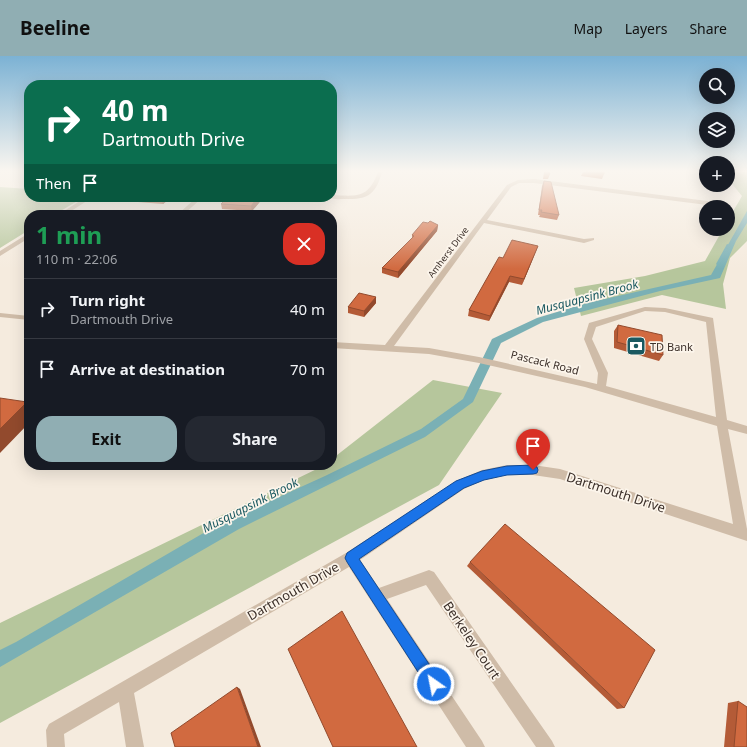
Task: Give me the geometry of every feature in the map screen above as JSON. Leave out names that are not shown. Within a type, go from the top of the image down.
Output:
[{"type":"street","points":[[69,210],[78,204]]},
{"type":"street","name":"Amherst Drive","points":[[387,349],[495,204]]},
{"type":"street","points":[[483,221],[584,241],[592,239]]},
{"type":"street","points":[[0,254],[24,238]]},
{"type":"street","points":[[601,389],[603,373],[588,339],[592,326],[646,309],[665,310],[710,320],[722,423],[744,534]]},
{"type":"street","points":[[0,315],[24,317]]},
{"type":"street","name":"Pascack Road","points":[[337,346],[429,352],[504,365],[601,389],[747,430]]},
{"type":"street","name":"Dartmouth Drive","points":[[55,739],[125,690],[351,558],[460,485],[482,475],[507,470],[533,470],[560,474],[744,534]]},
{"type":"street","points":[[351,558],[476,747]]},
{"type":"street","name":"Berkeley Court","points":[[379,595],[429,577],[546,747]]},
{"type":"street","points":[[125,690],[135,747]]},
{"type":"green space","points":[[0,204],[72,204],[62,210],[24,210],[24,233],[0,248]]},
{"type":"green space","points":[[737,204],[747,204],[747,241],[730,258],[723,284],[726,309],[662,295],[581,316],[574,288],[645,276],[705,261],[719,236],[735,236],[735,208]]},
{"type":"green space","points":[[433,380],[502,393],[439,485],[0,723],[0,623],[315,470],[337,470],[337,455]]},
{"type":"water","points":[[747,211],[747,223],[736,241],[720,278],[660,291],[543,322],[501,343],[473,402],[425,437],[239,529],[0,667],[0,650],[219,524],[325,476],[421,429],[463,399],[492,339],[537,318],[587,303],[711,275],[733,236],[735,236],[735,232]]},
{"type":"building","points":[[225,204],[252,204],[251,206]]},
{"type":"building","points":[[540,204],[556,204],[559,215],[541,212],[542,210],[539,210]]},
{"type":"building","points":[[430,221],[438,225],[398,272],[382,268],[414,236],[412,235],[423,222],[428,223]]},
{"type":"building","points":[[512,240],[538,246],[524,279],[510,276],[490,316],[469,310],[499,257],[503,258]]},
{"type":"building","points":[[359,293],[376,297],[364,311],[348,307]]},
{"type":"building","points":[[618,325],[662,335],[663,355],[617,342]]},
{"type":"building","points":[[0,398],[24,402],[24,405],[0,429]]},
{"type":"building","points":[[505,524],[655,650],[624,708],[470,562]]},
{"type":"building","points":[[342,611],[417,747],[333,747],[288,649]]},
{"type":"building","points":[[237,687],[258,747],[175,747],[171,733]]},
{"type":"building","points":[[738,701],[747,707],[747,747],[734,747]]},
{"type":"waterway","name":"Musquapsink Brook","points":[[718,264],[728,245]]},
{"type":"place","name":"TD Bank","points":[[636,346]]},
{"type":"route","points":[[434,684],[351,558],[460,485],[482,475],[507,470],[533,470]]}]
